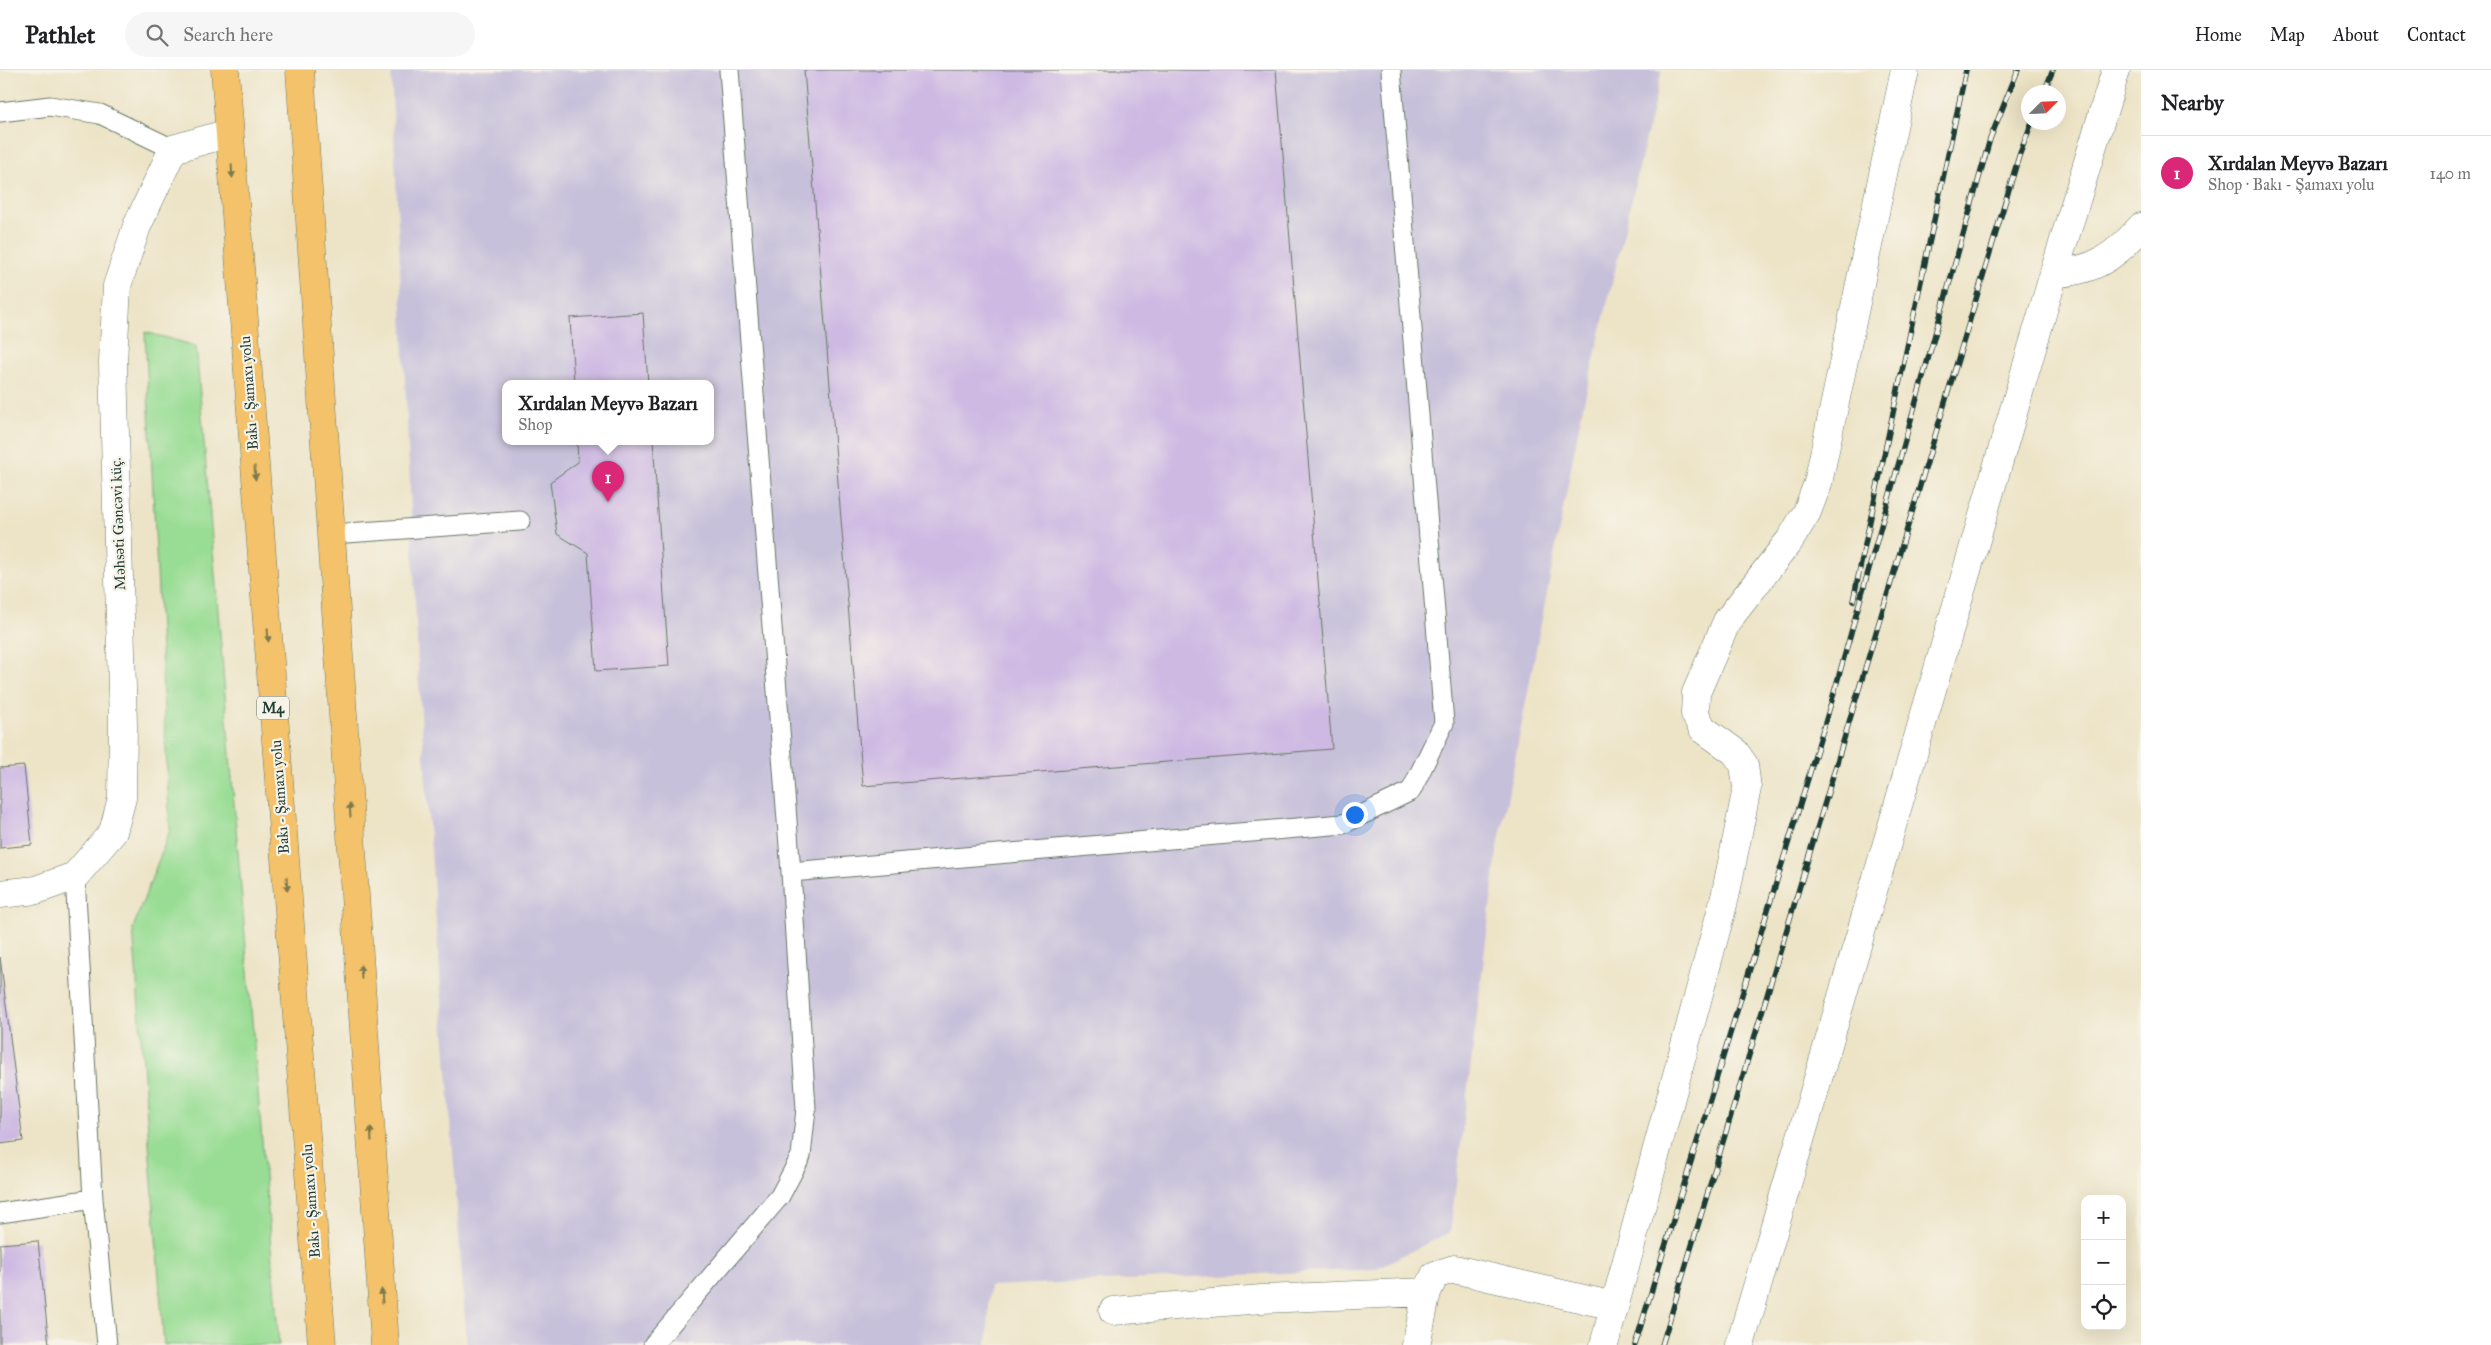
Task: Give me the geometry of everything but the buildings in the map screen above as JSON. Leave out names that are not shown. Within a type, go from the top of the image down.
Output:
[{"type":"highway","name":"Bakı - Şamaxı yolu","points":[[225,70],[322,1345]]},
{"type":"highway","points":[[300,70],[385,1345]]},
{"type":"street","points":[[1604,1345],[1725,897],[1747,788],[1744,765],[1735,752],[1703,729],[1695,714],[1696,693],[1728,621],[1790,540],[1807,512],[1818,483],[1906,70]]},
{"type":"street","points":[[1740,1345],[2054,273],[2116,70]]},
{"type":"street","points":[[173,149],[229,132]]},
{"type":"street","name":"Məhsəti Gəncəvi küç.","points":[[0,894],[36,890],[75,876],[113,832],[122,798],[124,725],[114,362],[117,286],[137,226],[173,149]]},
{"type":"street","points":[[2054,273],[2076,273],[2094,267],[2130,240],[2141,227]]},
{"type":"street","points":[[1416,1345],[1427,1292],[1435,1274],[1454,1269],[1614,1306]]},
{"type":"street","points":[[1113,1311],[1262,1299],[1427,1292]]},
{"type":"lane","points":[[653,1345],[780,1196],[801,1156],[806,1109],[791,872],[729,70]]},
{"type":"lane","points":[[791,872],[1344,824],[1411,791],[1444,723],[1391,70]]},
{"type":"lane","points":[[0,112],[50,106],[100,114],[173,149]]},
{"type":"lane","points":[[332,534],[520,521]]},
{"type":"lane","points":[[75,876],[93,1199],[107,1345]]},
{"type":"lane","points":[[0,1213],[93,1199]]},
{"type":"shaded area","points":[[391,70],[1662,70],[1582,411],[1497,852],[1450,1232],[1375,1269],[990,1286],[987,1345],[467,1345],[419,686]]},
{"type":"green space","points":[[145,332],[196,346],[279,1345],[164,1345],[133,928],[170,830]]},
{"type":"railway","points":[[1853,601],[1966,70]]},
{"type":"railway","points":[[1635,1345],[1832,700],[1990,139],[2018,70]]},
{"type":"railway","points":[[2047,85],[2053,70]]},
{"type":"railway","points":[[1662,1345],[2019,156],[2029,130]]},
{"type":"place","name":"Xırdalan Meyvə Bazarı","points":[[608,502]]}]
